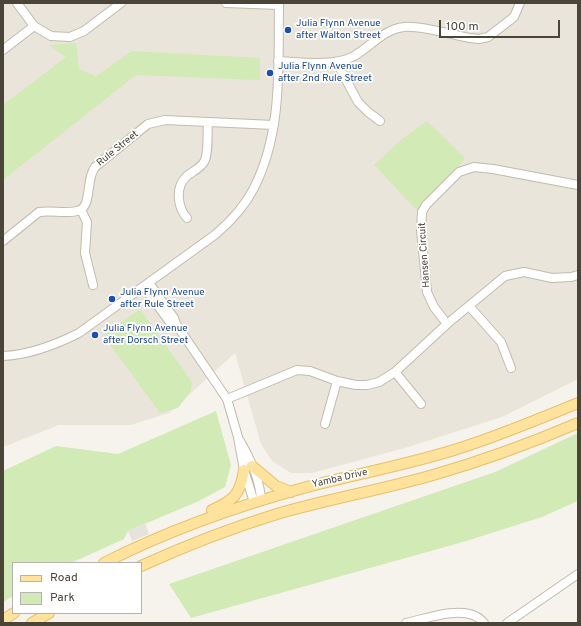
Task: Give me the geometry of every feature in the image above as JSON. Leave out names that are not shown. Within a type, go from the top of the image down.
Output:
[{"type":"main road","name":"Yamba Drive","points":[[106,562],[196,522],[258,501],[393,467],[453,450],[507,432],[578,402]]},
{"type":"main road","name":"Yamba Drive","points":[[142,566],[205,539],[264,518],[446,471],[521,446],[578,423]]},
{"type":"main road","points":[[196,522],[209,511],[226,504],[233,498],[248,468],[276,486],[291,492]]},
{"type":"main road","points":[[258,501],[264,518]]},
{"type":"main road","points":[[3,620],[12,614]]},
{"type":"main road","points":[[32,623],[47,614]]},
{"type":"street","points":[[17,3],[34,26],[51,36],[70,38],[84,31],[121,3]]},
{"type":"street","points":[[3,356],[35,352],[79,333],[216,234],[243,206],[254,188],[271,144],[277,96],[279,4],[226,3]]},
{"type":"street","points":[[278,61],[337,63],[353,57],[381,37],[403,27],[414,27],[470,38],[479,39],[488,37],[514,17],[520,3]]},
{"type":"street","points":[[3,50],[34,26]]},
{"type":"street","points":[[337,63],[358,102],[380,121]]},
{"type":"street","name":"Rule Street","points":[[81,210],[86,205],[91,172],[148,124],[165,120],[274,125]]},
{"type":"street","points":[[187,218],[183,214],[178,201],[179,189],[184,178],[198,169],[204,162],[206,156],[208,122]]},
{"type":"street","name":"Hansen Circuit","points":[[447,324],[434,307],[427,292],[421,230],[422,212],[426,205],[459,172],[474,167],[493,169],[578,185]]},
{"type":"street","points":[[3,241],[39,212],[74,212],[81,210],[87,222],[85,253],[93,285]]},
{"type":"street","points":[[225,396],[297,370],[310,371],[337,381],[356,385],[367,385],[379,382],[395,372],[447,324],[505,276],[524,272],[552,278],[571,278],[578,275]]},
{"type":"street","points":[[146,285],[174,318],[176,324],[225,396],[238,437],[249,456],[248,468],[261,492],[258,501]]},
{"type":"street","points":[[469,306],[501,342],[511,368]]},
{"type":"street","points":[[395,372],[421,404]]},
{"type":"street","points":[[324,424],[337,381]]},
{"type":"street","points":[[507,623],[578,574]]},
{"type":"street","points":[[406,623],[453,612],[463,612],[476,616],[484,623]]},
{"type":"shaded area","points":[[3,3],[578,3],[578,379],[502,417],[405,448],[312,473],[291,473],[272,461],[261,444],[235,353],[169,413],[131,425],[59,425],[3,447]]},
{"type":"shaded area","points":[[145,524],[149,534],[132,541],[128,531]]},
{"type":"green space","points":[[76,43],[79,69],[96,76],[132,51],[260,58],[260,80],[136,75],[3,180],[3,105],[66,57],[49,45]]},
{"type":"green space","points":[[427,121],[465,158],[417,210],[374,165],[402,139]]},
{"type":"green space","points":[[140,309],[192,382],[191,391],[178,408],[160,413],[103,335]]},
{"type":"green space","points":[[216,411],[231,465],[225,487],[199,501],[128,531],[124,539],[73,562],[12,562],[12,597],[3,602],[3,471],[56,446],[118,454]]},
{"type":"green space","points":[[578,433],[578,501],[542,517],[463,542],[191,618],[169,584],[495,472]]},
{"type":"place","name":"Julia Flynn Avenue after Walton Street","points":[[288,30]]},
{"type":"place","name":"Julia Flynn Avenue after 2nd Rule Street","points":[[270,73]]},
{"type":"place","name":"Julia Flynn Avenue after Rule Street","points":[[112,299]]},
{"type":"place","name":"Julia Flynn Avenue after Dorsch Street","points":[[95,335]]}]
